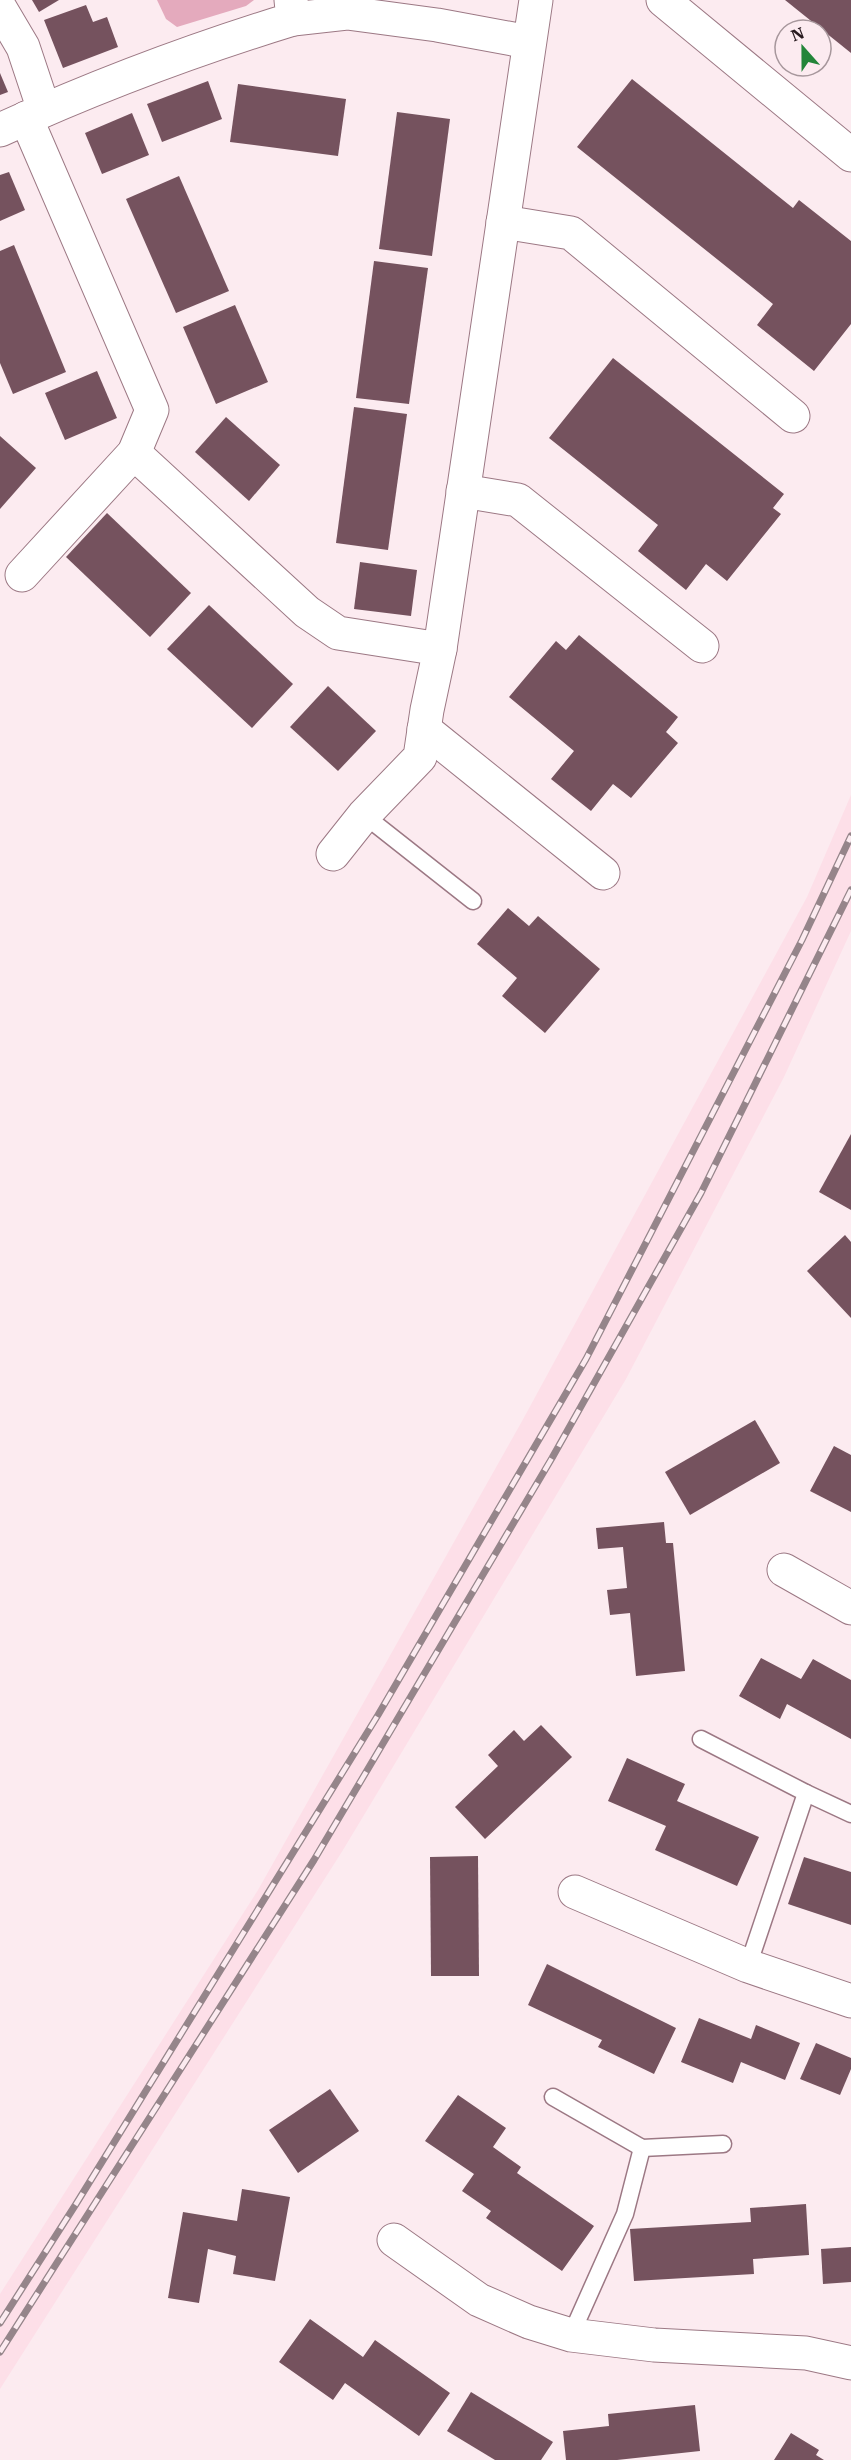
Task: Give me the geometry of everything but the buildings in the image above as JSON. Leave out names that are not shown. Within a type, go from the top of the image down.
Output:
[{"type":"street","points":[[333,854],[364,816],[420,757],[440,649],[536,0]]},
{"type":"street","points":[[663,0],[851,154]]},
{"type":"street","points":[[0,8],[23,47],[23,119],[152,410],[134,453],[22,575]]},
{"type":"street","points":[[23,119],[117,78],[292,10],[346,13],[437,25],[529,42]]},
{"type":"street","points":[[502,222],[571,233],[793,416]]},
{"type":"street","points":[[134,453],[307,612],[338,633],[440,649]]},
{"type":"street","points":[[463,491],[518,500],[702,646]]},
{"type":"street","points":[[424,729],[603,873]]},
{"type":"street","points":[[784,1570],[851,1608]]},
{"type":"street","points":[[575,1892],[748,1966],[851,2001]]},
{"type":"street","points":[[394,2240],[479,2300],[529,2322],[571,2335],[654,2345],[806,2353],[851,2363]]},
{"type":"lane","points":[[364,816],[472,901]]},
{"type":"lane","points":[[701,1739],[851,1814]]},
{"type":"lane","points":[[748,1966],[806,1793]]},
{"type":"lane","points":[[553,2097],[642,2148],[723,2144]]},
{"type":"lane","points":[[571,2335],[625,2214],[642,2148]]},
{"type":"shaded area","points":[[157,0],[254,0],[246,6],[177,27],[166,19]]},
{"type":"shaded area","points":[[851,795],[851,931],[784,1077],[626,1379],[343,1850],[0,2389],[0,2294],[258,1890],[521,1423],[807,897]]},
{"type":"railway","points":[[0,2323],[378,1715],[586,1359],[802,940],[851,836]]},
{"type":"railway","points":[[0,2352],[314,1860],[552,1458],[701,1193],[851,890]]}]
